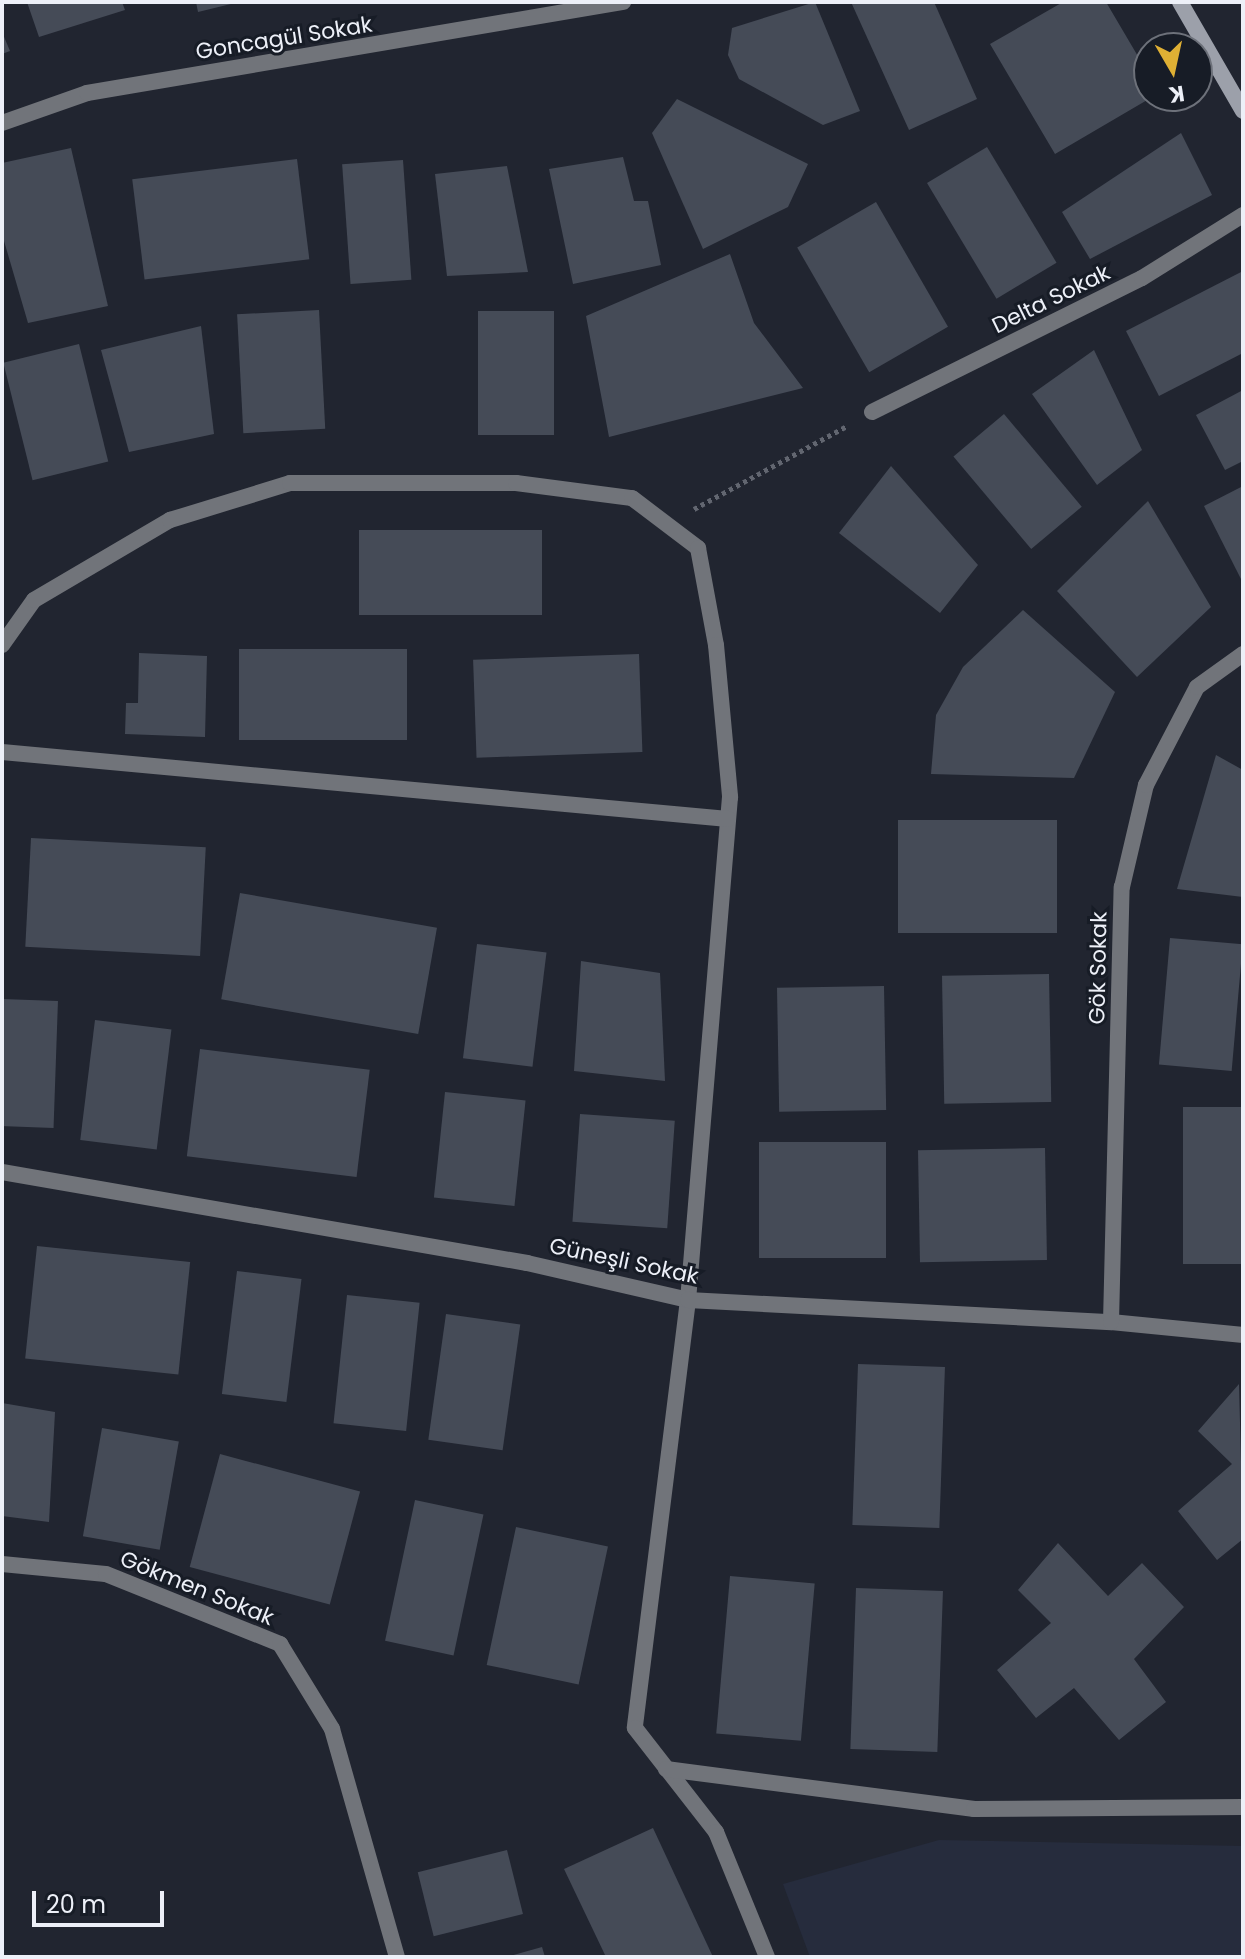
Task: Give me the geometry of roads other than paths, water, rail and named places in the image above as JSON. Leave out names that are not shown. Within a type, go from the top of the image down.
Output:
[{"type":"street","name":"Goncagül Sokak","points":[[2,123],[87,93],[623,2]]},
{"type":"street","points":[[1180,2],[1243,111]]},
{"type":"street","name":"Delta Sokak","points":[[872,412],[1142,278],[1243,215]]},
{"type":"street","points":[[2,645],[34,600],[170,520],[290,483],[516,483],[632,498],[698,548],[716,645],[728,819],[688,1300],[635,1728],[716,1832],[767,1957]]},
{"type":"street","name":"Gök Sokak","points":[[1111,1322],[1122,887],[1146,785],[1197,687],[1243,654]]},
{"type":"street","points":[[2,752],[728,819]]},
{"type":"street","name":"Güneşli Sokak","points":[[2,1172],[527,1263],[688,1300],[1111,1322],[1243,1335]]},
{"type":"street","name":"Gökmen Sokak","points":[[2,1564],[106,1574],[280,1644],[332,1729],[397,1957]]},
{"type":"street","points":[[666,1769],[974,1809],[1243,1807]]}]
